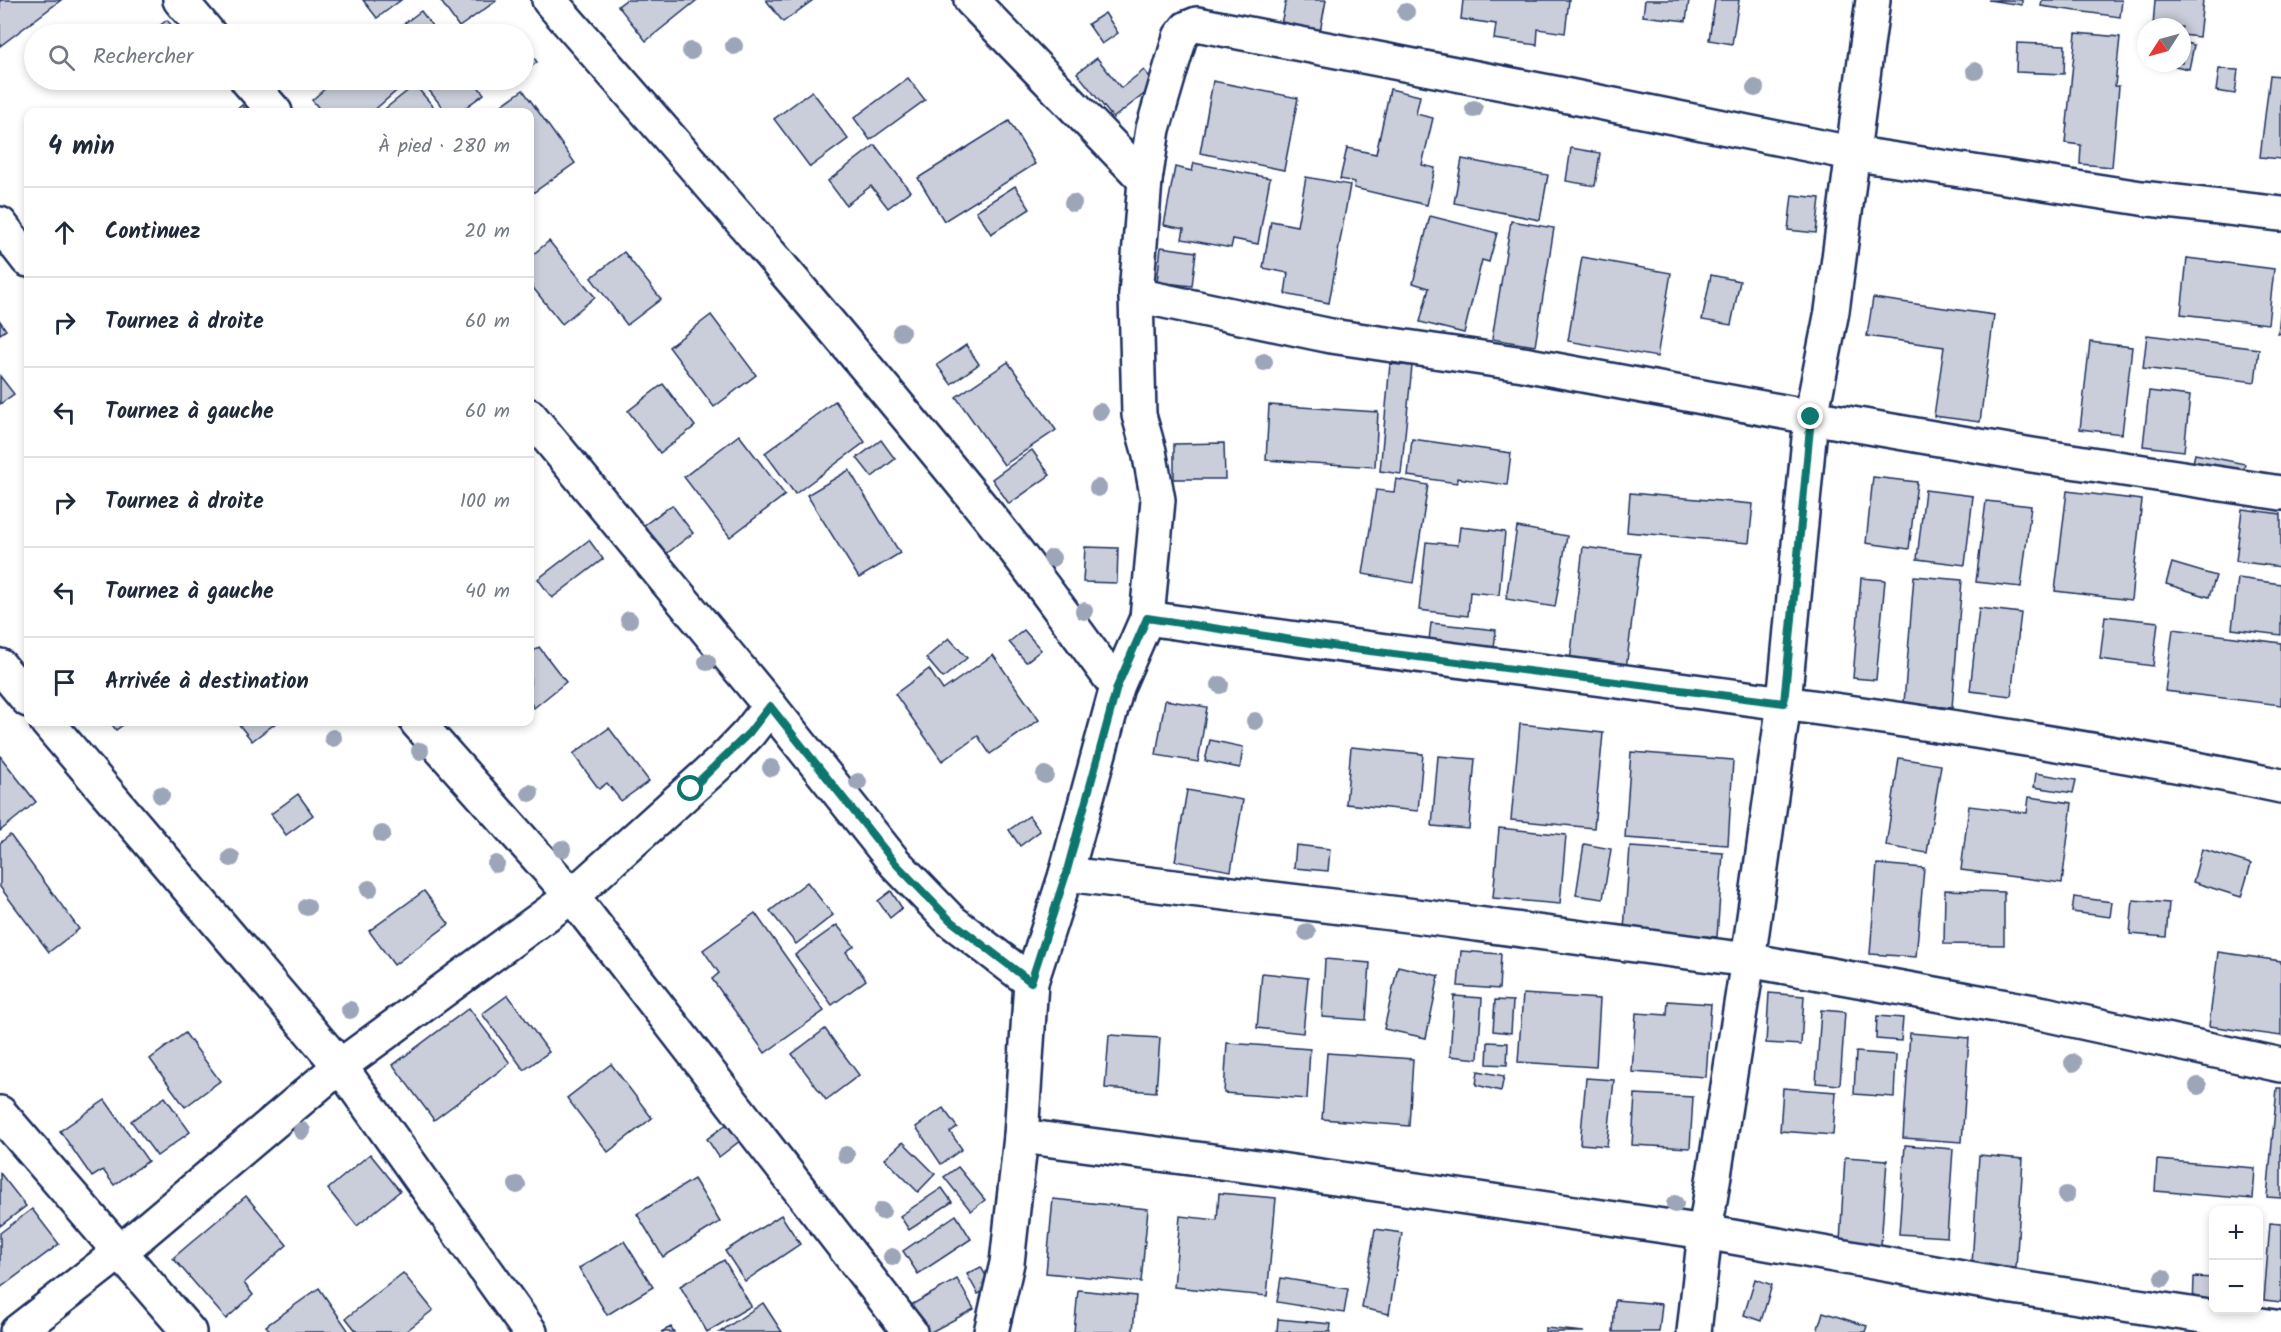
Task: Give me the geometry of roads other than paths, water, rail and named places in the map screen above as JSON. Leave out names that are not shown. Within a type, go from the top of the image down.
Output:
[{"type":"street","points":[[180,0],[200,24]]},
{"type":"street","points":[[549,0],[850,347],[997,526],[1117,687]]},
{"type":"street","points":[[971,0],[1145,180]]},
{"type":"street","points":[[1694,1332],[1706,1232],[1748,960],[1784,703],[1811,417],[1832,311],[1851,153],[1873,0]]},
{"type":"street","points":[[992,1332],[1007,1263],[1021,1136],[1031,982],[1066,874],[1117,687],[1147,618],[1158,500],[1149,451],[1139,415],[1136,295],[1145,180],[1153,129],[1180,37],[1187,28],[1197,24],[1851,153],[2141,198],[2281,214]]},
{"type":"street","points":[[256,90],[272,108]]},
{"type":"street","points":[[0,224],[24,255]]},
{"type":"street","points":[[1136,295],[1331,336],[1523,364],[2032,455],[2281,493]]},
{"type":"street","points":[[534,421],[770,706],[895,863],[950,920],[1031,982]]},
{"type":"street","points":[[1147,618],[1338,647],[1784,703],[2165,762],[2281,786]]},
{"type":"street","points":[[0,666],[24,695]]},
{"type":"street","points":[[17,1332],[121,1251],[340,1066],[572,896],[724,759],[749,733],[770,706]]},
{"type":"street","points":[[50,726],[340,1066],[530,1332]]},
{"type":"street","points":[[421,726],[572,896],[910,1332]]},
{"type":"street","points":[[1066,874],[1424,917],[1748,960],[2044,1014],[2281,1065]]},
{"type":"street","points":[[0,1113],[189,1332]]},
{"type":"street","points":[[1021,1136],[1254,1166],[1706,1232],[2007,1286],[2281,1328]]}]
